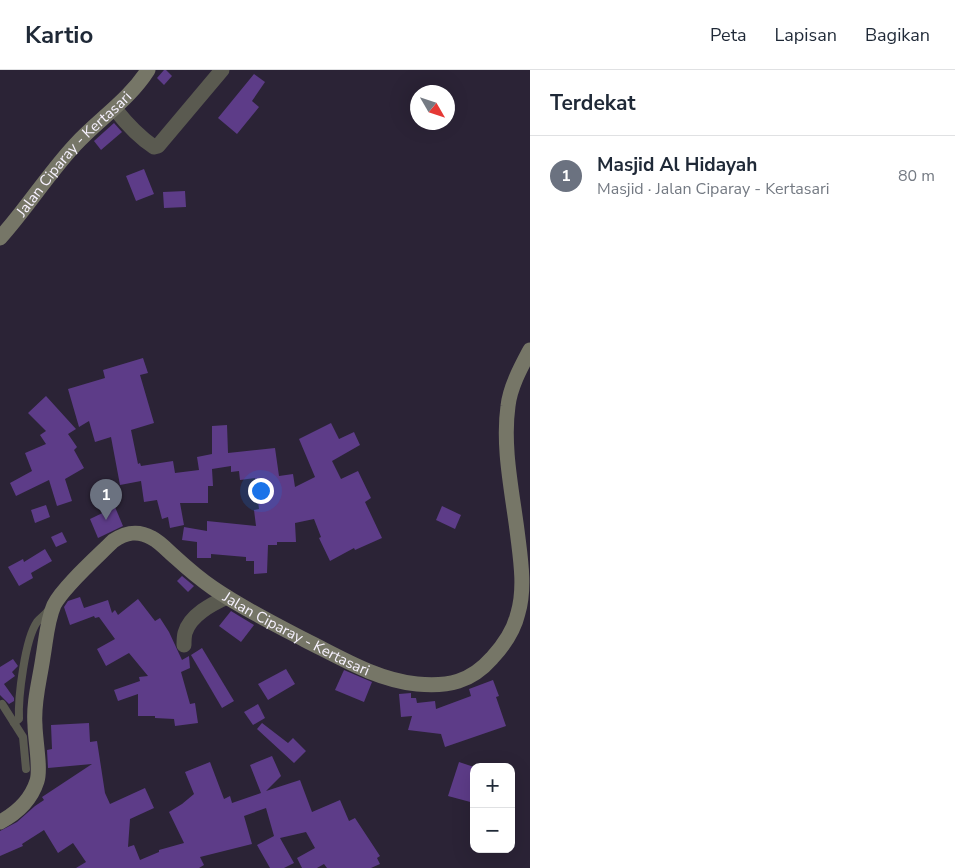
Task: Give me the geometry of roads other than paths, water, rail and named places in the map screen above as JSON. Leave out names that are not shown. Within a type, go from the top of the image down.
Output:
[{"type":"main road","name":"Jalan Ciparay - Kertasari","points":[[0,238],[65,156],[88,131],[115,109],[140,83],[148,70]]},
{"type":"main road","name":"Jalan Ciparay - Kertasari","points":[[0,822],[12,816],[29,798],[38,778],[37,741],[34,725],[35,702],[55,604],[73,582],[121,536],[136,532],[153,538],[190,571],[227,597],[355,666],[413,684],[434,686],[460,682],[484,668],[510,635],[519,612],[522,582],[507,447],[508,405],[518,374],[530,350]]},
{"type":"street","points":[[115,109],[148,143],[154,147],[158,146],[222,70]]},
{"type":"street","points":[[184,645],[185,633],[190,624],[208,606],[227,597]]},
{"type":"lane","points":[[14,723],[19,718],[18,697],[30,640],[36,623],[55,604]]},
{"type":"lane","points":[[2,704],[23,737],[26,770]]},
{"type":"place","name":"Masjid Al Hidayah","points":[[106,520]]}]
